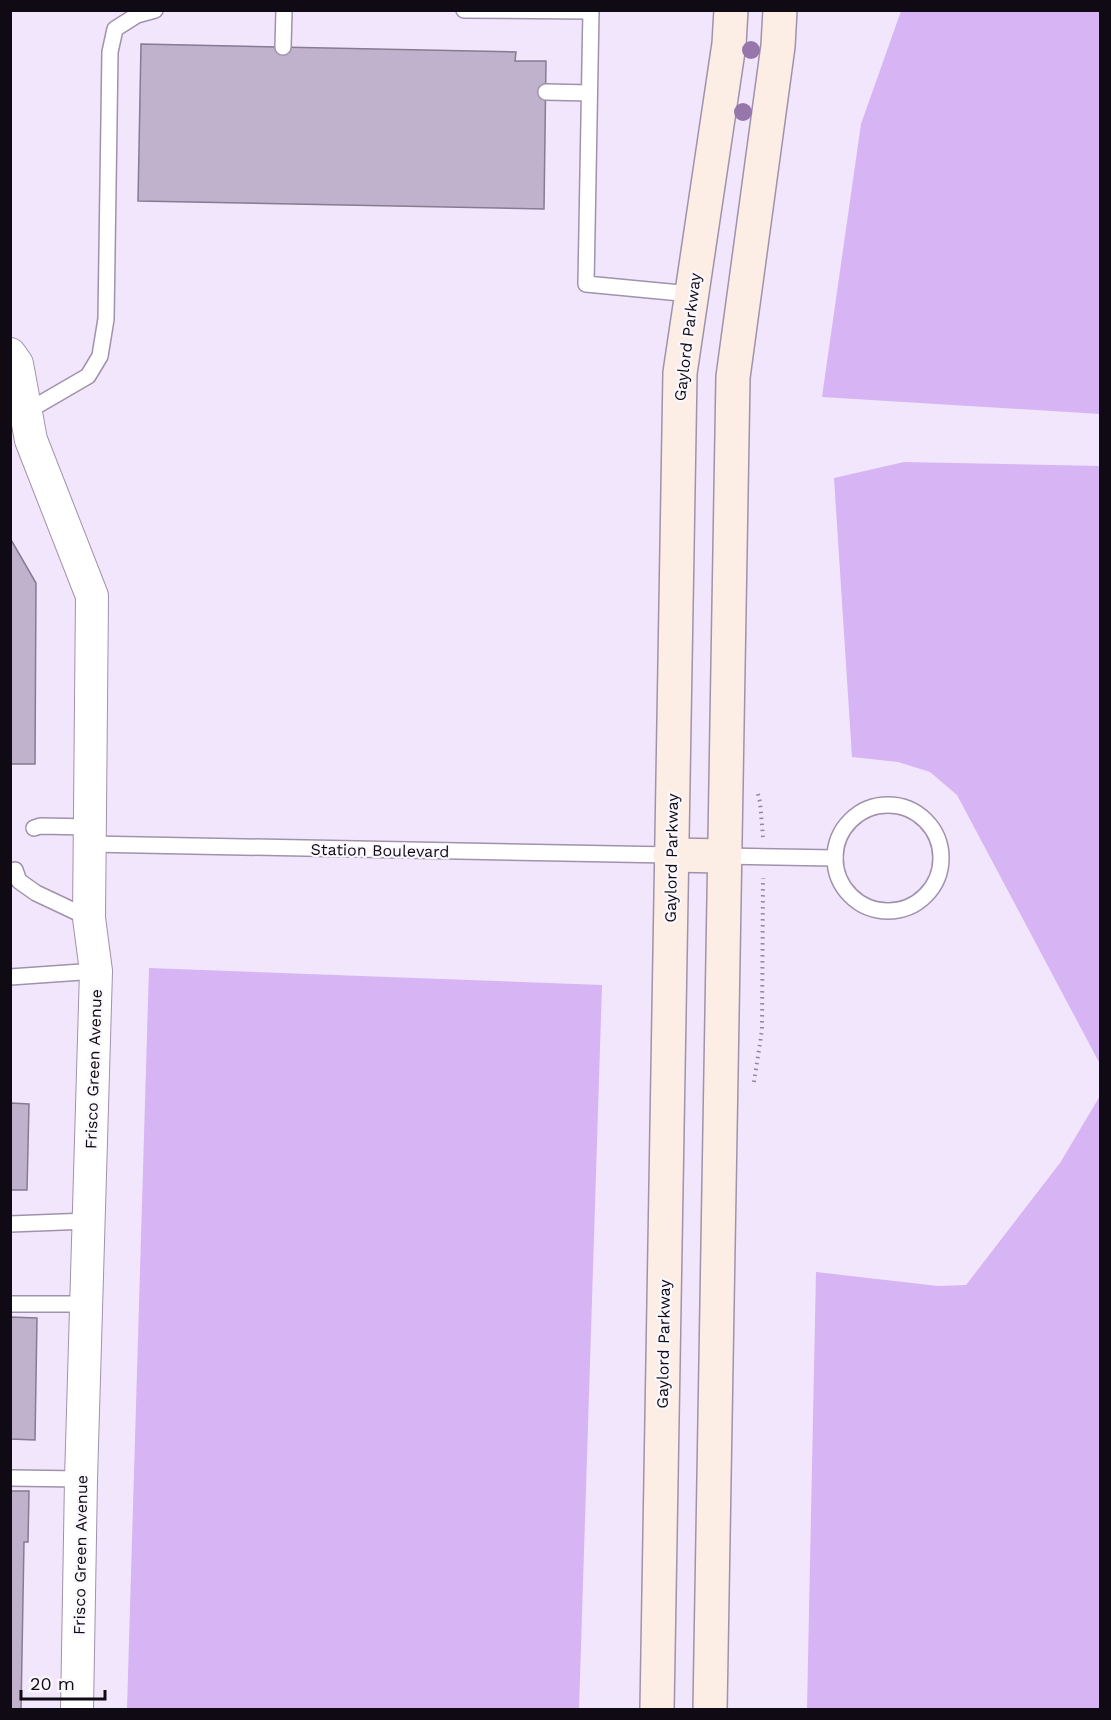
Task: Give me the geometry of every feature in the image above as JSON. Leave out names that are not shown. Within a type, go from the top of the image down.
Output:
[{"type":"street","name":"Gaylord Parkway","points":[[657,1710],[680,373],[729,44],[731,10]]},
{"type":"street","points":[[710,1710],[733,377],[778,46],[780,10]]},
{"type":"street","points":[[691,294],[742,299]]},
{"type":"street","name":"Frisco Green Avenue","points":[[10,354],[17,364],[22,424],[92,596],[89,918],[96,971],[81,1479],[77,1710]]},
{"type":"street","points":[[670,855],[724,856]]},
{"type":"lane","points":[[22,424],[88,376],[100,356],[106,320],[110,52],[115,29],[137,15],[155,10]]},
{"type":"lane","points":[[284,10],[284,47]]},
{"type":"lane","points":[[464,10],[591,11],[586,284],[691,294]]},
{"type":"lane","points":[[546,92],[589,93]]},
{"type":"lane","points":[[883,805],[900,806],[916,812],[938,837],[941,853],[940,870],[934,885],[922,899],[905,908],[887,911],[869,907],[854,898],[842,884],[835,858],[835,849],[841,832],[853,818],[867,809],[883,805]]},
{"type":"lane","name":"Station Boulevard","points":[[34,828],[40,826],[90,836],[670,855]]},
{"type":"lane","points":[[724,856],[835,858]]},
{"type":"lane","points":[[15,870],[19,881],[36,893],[89,918]]},
{"type":"lane","points":[[10,976],[96,971]]},
{"type":"lane","points":[[10,1224],[88,1221]]},
{"type":"lane","points":[[10,1304],[86,1304]]},
{"type":"lane","points":[[10,1478],[81,1479]]},
{"type":"path","points":[[758,793],[762,824]]},
{"type":"shaded area","points":[[901,11],[1100,11],[1100,414],[822,397],[861,124]]},
{"type":"shaded area","points":[[904,462],[1100,466],[1100,1064],[957,795],[930,772],[898,762],[852,757],[834,478]]},
{"type":"shaded area","points":[[149,968],[602,985],[579,1709],[127,1709]]},
{"type":"shaded area","points":[[1100,1096],[1100,1709],[807,1709],[816,1272],[938,1286],[966,1285],[1060,1163]]},
{"type":"building","points":[[141,44],[516,52],[515,61],[546,61],[544,209],[138,201]]},
{"type":"building","points":[[10,538],[36,583],[35,764],[10,764]]},
{"type":"building","points":[[10,1103],[29,1104],[27,1190],[10,1190]]},
{"type":"building","points":[[10,1317],[37,1318],[35,1440],[10,1439]]},
{"type":"building","points":[[10,1491],[29,1491],[28,1542],[24,1542],[21,1710],[10,1710]]}]
